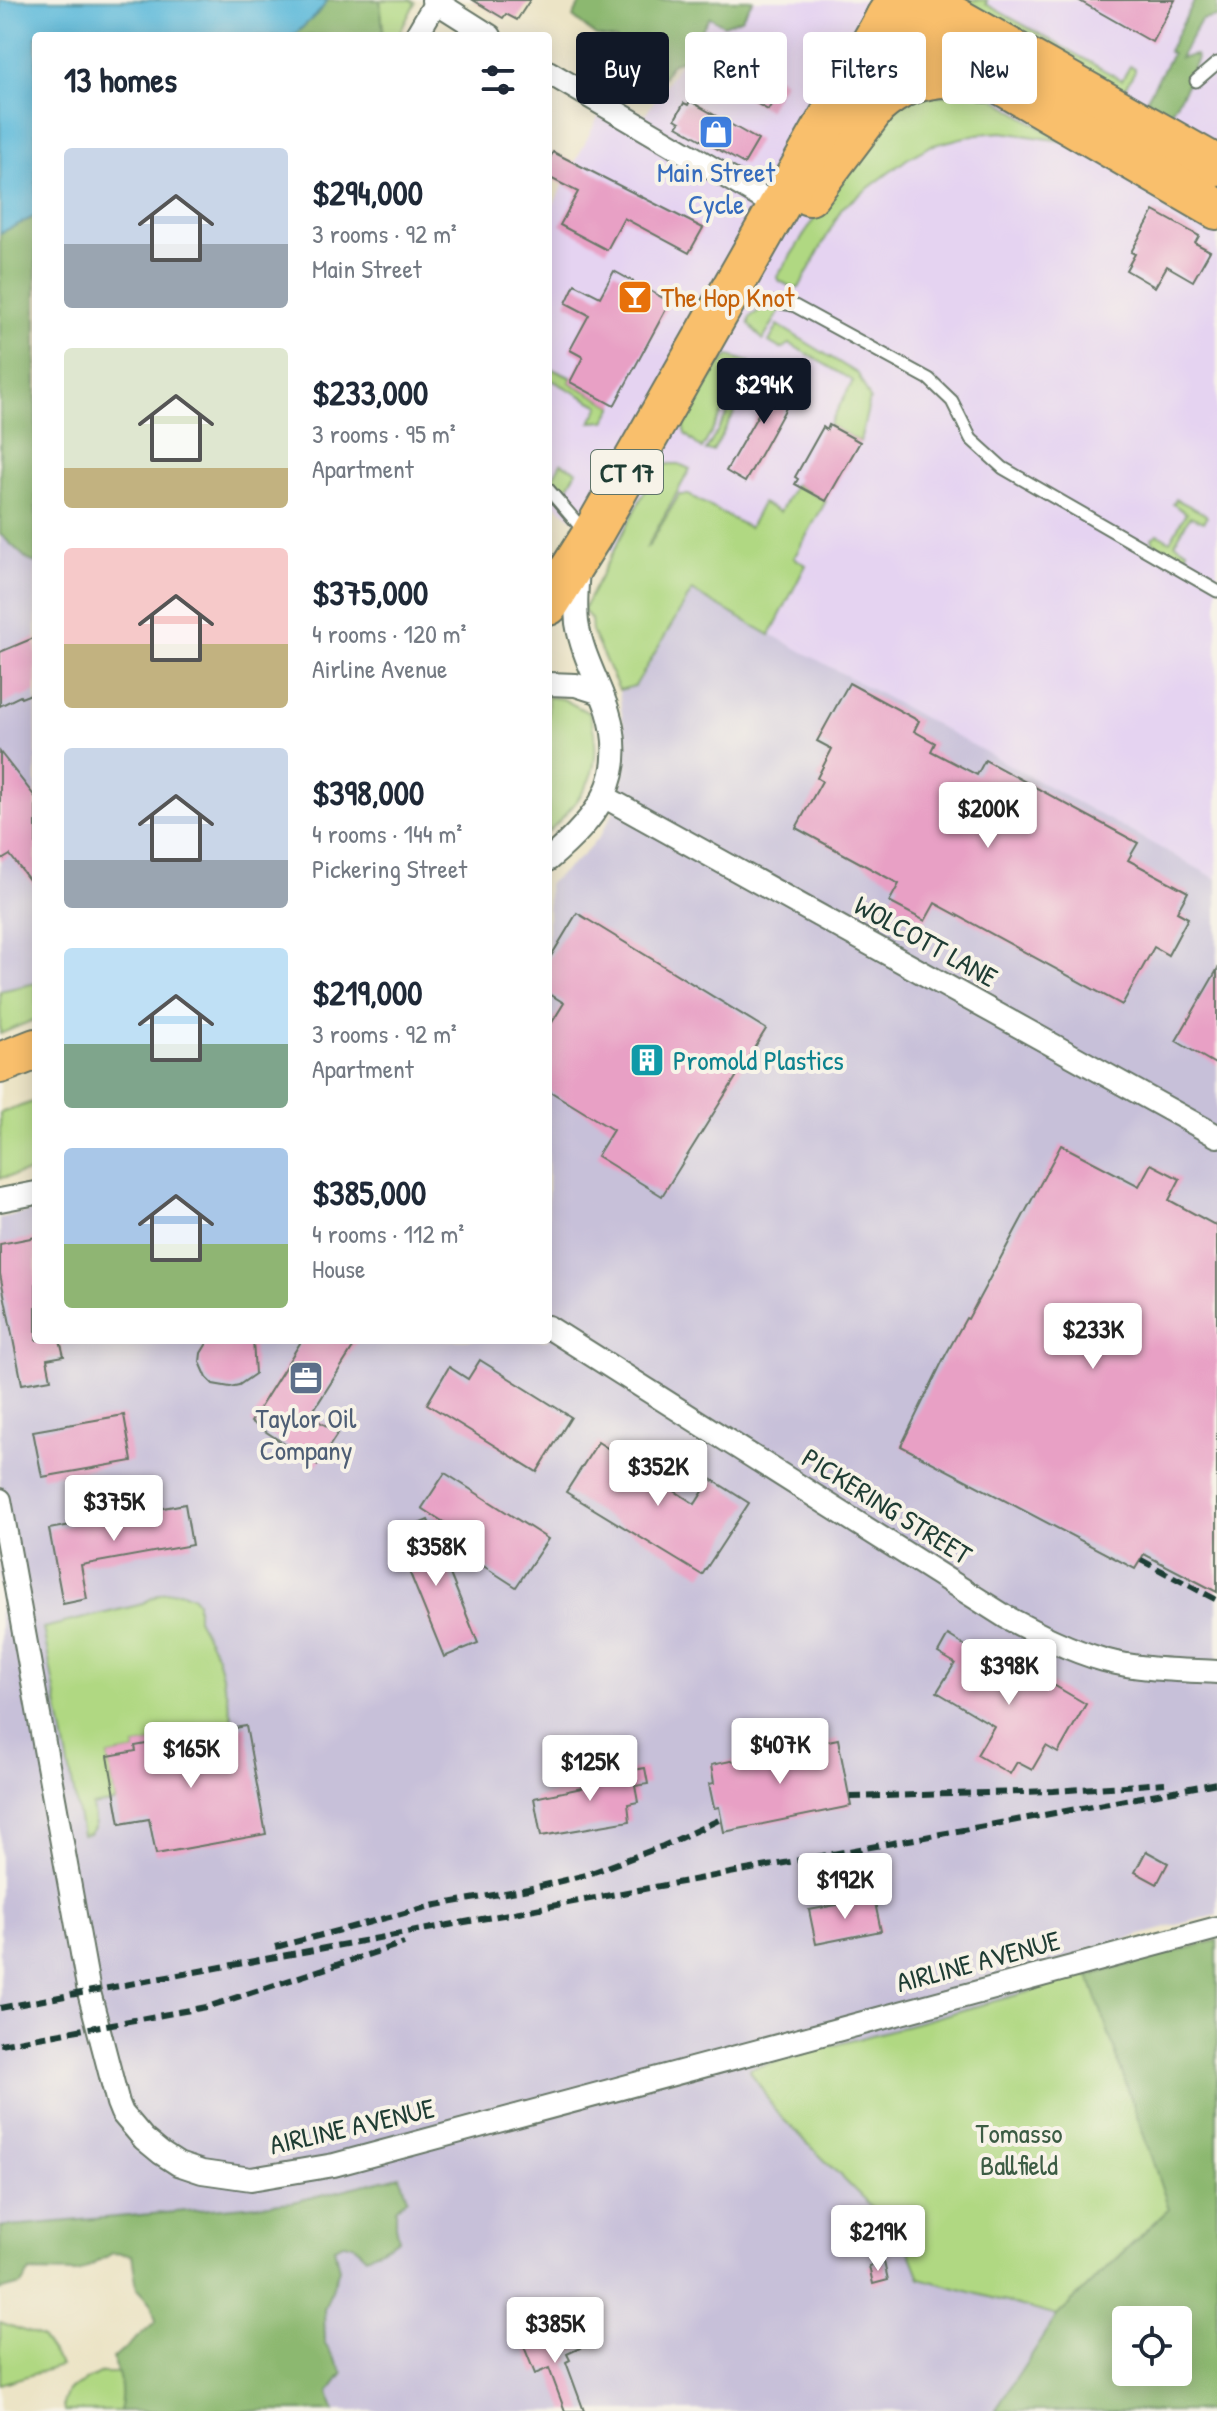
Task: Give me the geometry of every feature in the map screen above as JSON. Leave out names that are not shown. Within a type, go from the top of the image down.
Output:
[{"type":"highway","points":[[924,0],[1217,166]]},
{"type":"highway","points":[[891,9],[942,43]]},
{"type":"highway","name":"CT 17","points":[[552,597],[572,556],[727,297],[891,9]]},
{"type":"highway","name":"CT 17","points":[[769,223],[775,232],[790,219],[876,106],[899,89],[921,80],[942,77]]},
{"type":"highway","name":"CT 17","points":[[1035,104],[1217,209]]},
{"type":"highway","points":[[0,1063],[32,1051]]},
{"type":"street","points":[[418,32],[435,1],[484,32]]},
{"type":"street","points":[[552,75],[769,223]]},
{"type":"street","points":[[552,856],[585,825],[605,797],[612,779],[610,722],[586,658],[577,620],[572,556]]},
{"type":"street","points":[[552,684],[576,685],[601,693]]},
{"type":"street","name":"WOLCOTT LANE","points":[[605,797],[1217,1136]]},
{"type":"street","points":[[0,1200],[32,1194]]},
{"type":"street","name":"PICKERING STREET","points":[[552,1330],[1006,1617],[1060,1645],[1106,1661],[1217,1672]]},
{"type":"street","name":"AIRLINE AVENUE","points":[[0,1500],[89,1992],[118,2103],[144,2139],[178,2164],[251,2179],[334,2165],[1217,1928]]},
{"type":"lane","points":[[1196,81],[1217,63]]},
{"type":"lane","points":[[727,297],[756,304],[787,303],[795,306],[929,379],[952,401],[971,439],[1003,468],[1217,591]]},
{"type":"lane","points":[[552,500],[572,556]]},
{"type":"shaded area","points":[[722,0],[1217,0],[1217,880],[770,635],[805,566],[794,558],[825,501],[795,484],[780,513],[762,503],[749,528],[689,495],[649,546],[612,552],[552,501],[552,207],[605,104],[627,104],[645,115],[652,104],[669,104],[669,79],[685,55],[685,104],[787,104],[787,32],[701,32]]},
{"type":"shaded area","points":[[0,534],[32,562],[32,984],[0,991]]},
{"type":"shaded area","points":[[692,591],[1217,879],[1217,1914],[1083,1951],[1089,1976],[749,2070],[776,2112],[897,2232],[920,2278],[1057,2316],[995,2411],[334,2411],[329,2392],[343,2373],[325,2344],[324,2310],[339,2269],[334,2248],[396,2225],[400,2176],[293,2202],[0,2227],[0,1218],[32,1211],[32,1344],[552,1344],[552,881],[581,857],[600,836],[612,815],[621,788],[624,761],[619,690],[629,689]]},
{"type":"green space","points":[[328,0],[380,0],[383,30],[297,32]]},
{"type":"green space","points":[[380,0],[410,0],[415,3],[400,32],[383,30]]},
{"type":"green space","points":[[582,0],[753,0],[741,19],[723,25],[710,17],[700,32],[685,32],[685,54],[669,68],[669,32],[591,32],[573,17]]},
{"type":"green space","points":[[957,0],[987,0],[986,4],[1036,32],[1012,32]]},
{"type":"green space","points":[[1195,0],[1217,0],[1217,17],[1201,20],[1180,58],[1196,55],[1197,58],[1185,89],[1170,113],[1146,100],[1172,54],[1168,51]]},
{"type":"green space","points":[[1037,32],[1122,80],[1130,66],[1135,68],[1125,88],[1115,92],[1037,47]]},
{"type":"green space","points":[[942,95],[942,104],[1003,104],[1062,141],[1002,132],[977,134],[930,146],[907,159],[842,208],[799,288],[778,280],[777,277],[855,155],[897,104],[926,104],[926,96]]},
{"type":"green space","points":[[32,218],[32,562],[0,534],[0,233]]},
{"type":"green space","points":[[781,309],[763,340],[749,324],[750,317],[760,310]]},
{"type":"green space","points":[[778,325],[858,374],[870,399],[860,442],[829,425],[853,381],[790,344],[781,349],[769,342]]},
{"type":"green space","points":[[729,356],[750,362],[702,449],[685,434],[683,426],[719,364]]},
{"type":"green space","points":[[755,365],[757,372],[713,451],[706,451]]},
{"type":"green space","points":[[552,369],[572,378],[570,382],[574,385],[614,406],[605,421],[591,422],[600,406],[552,380]]},
{"type":"green space","points":[[561,463],[577,471],[563,495],[552,486],[552,479]]},
{"type":"green space","points":[[669,464],[690,469],[647,547],[679,495],[689,495],[749,528],[762,503],[780,512],[795,484],[826,501],[794,558],[806,565],[770,635],[692,591],[635,686],[619,690],[592,632],[591,619],[583,610],[653,475]]},
{"type":"green space","points":[[1176,499],[1207,517],[1204,522],[1190,516],[1175,543],[1187,550],[1181,559],[1153,542],[1152,538],[1158,534],[1170,541],[1186,513],[1173,504]]},
{"type":"green space","points":[[552,698],[563,699],[589,713],[594,732],[594,765],[590,779],[573,806],[552,828]]},
{"type":"green space","points":[[32,984],[32,1021],[0,1034],[0,991]]},
{"type":"green space","points":[[32,1102],[32,1172],[0,1178],[0,1113]]},
{"type":"green space","points":[[180,1591],[197,1602],[197,1619],[217,1656],[235,1728],[135,1746],[136,1751],[108,1756],[116,1802],[92,1806],[95,1827],[89,1834],[82,1835],[43,1628],[139,1605],[162,1593]]},
{"type":"green space","points":[[1217,1940],[1217,2411],[995,2411],[1057,2316],[1169,2209],[1089,1976]]},
{"type":"green space","name":"Tomasso Ballfield","points":[[1180,1950],[1169,2209],[1057,2316],[920,2278],[897,2232],[776,2112],[749,2069]]},
{"type":"green space","points":[[400,2176],[408,2197],[396,2208],[399,2239],[366,2257],[353,2244],[334,2248],[339,2269],[324,2310],[325,2344],[343,2373],[329,2392],[334,2411],[119,2411],[120,2385],[113,2359],[156,2321],[151,2304],[137,2289],[132,2255],[113,2253],[78,2273],[30,2272],[21,2285],[0,2291],[0,2227],[293,2202]]},
{"type":"green space","points":[[0,2322],[41,2337],[61,2366],[0,2384]]},
{"type":"green space","points":[[101,2373],[119,2373],[123,2398],[119,2411],[64,2411],[68,2390]]},
{"type":"water","points":[[0,0],[328,0],[297,32],[32,32],[32,218],[0,233]]},
{"type":"building","points":[[473,0],[530,0],[517,20],[506,14],[503,18]]},
{"type":"building","points":[[1078,0],[1175,0],[1152,42]]},
{"type":"building","name":"Main Street Cycle","points":[[684,103],[695,104],[758,140],[744,164],[677,126],[680,122],[675,119]]},
{"type":"building","points":[[757,104],[772,104],[768,110]]},
{"type":"building","points":[[552,154],[703,228],[689,253],[624,218],[607,250],[560,225],[578,192],[552,179]]},
{"type":"building","points":[[1154,211],[1199,236],[1195,243],[1210,251],[1193,281],[1167,266],[1155,287],[1126,270],[1135,254],[1131,252]]},
{"type":"building","points":[[614,271],[670,302],[614,406],[570,382],[583,357],[570,350],[589,315],[566,303],[575,284],[600,297]]},
{"type":"building","points":[[784,369],[802,379],[745,482],[726,471]]},
{"type":"building","points":[[829,425],[860,442],[826,501],[795,484],[798,479],[795,477],[823,427],[827,430]]},
{"type":"building","points":[[32,639],[32,694],[0,706],[0,652]]},
{"type":"building","points":[[849,683],[919,721],[914,731],[935,743],[931,751],[977,775],[985,760],[1138,843],[1128,860],[1188,892],[1177,912],[1188,918],[1168,955],[1154,947],[1122,1005],[935,903],[925,921],[889,902],[899,884],[796,828],[822,781],[817,778],[832,749],[817,741]]},
{"type":"building","points":[[0,752],[32,793],[32,884],[10,855],[0,861]]},
{"type":"building","name":"Promold Plastics","points":[[577,913],[766,1029],[662,1196],[597,1156],[613,1130],[552,1092],[552,1022],[564,1003],[552,996],[552,954]]},
{"type":"building","points":[[1217,970],[1217,1065],[1176,1041]]},
{"type":"building","points":[[1061,1145],[1139,1186],[1151,1164],[1180,1179],[1169,1200],[1217,1226],[1217,1592],[1144,1554],[1135,1569],[901,1446],[944,1358]]},
{"type":"building","points":[[32,1238],[32,1344],[61,1344],[64,1356],[47,1359],[51,1379],[22,1384],[0,1274],[0,1244]]},
{"type":"building","points":[[207,1344],[253,1344],[255,1374],[239,1385],[213,1384],[200,1362]]},
{"type":"building","name":"Taylor Oil Company","points":[[300,1344],[355,1344],[310,1416],[338,1433],[317,1465],[251,1422]]},
{"type":"building","points":[[480,1360],[571,1417],[537,1472],[427,1404],[449,1367],[468,1379]]},
{"type":"building","points":[[124,1415],[132,1461],[42,1477],[33,1431]]},
{"type":"building","points":[[598,1442],[695,1504],[711,1479],[749,1503],[702,1575],[566,1492]]},
{"type":"building","points":[[445,1473],[548,1539],[516,1587],[471,1558],[480,1546],[422,1508]]},
{"type":"building","points":[[185,1504],[192,1545],[81,1565],[87,1599],[63,1604],[49,1529]]},
{"type":"building","points":[[428,1520],[478,1643],[444,1657],[394,1534]]},
{"type":"building","points":[[948,1635],[1020,1680],[1026,1669],[1086,1704],[1058,1753],[1046,1746],[1032,1770],[1017,1762],[1010,1774],[977,1755],[994,1726],[937,1692],[955,1663],[938,1653]]},
{"type":"building","points":[[246,1726],[266,1834],[156,1854],[149,1819],[120,1824],[108,1756],[136,1751],[135,1746]]},
{"type":"building","points":[[838,1739],[851,1806],[724,1832],[719,1807],[714,1808],[709,1784],[714,1783],[711,1765]]},
{"type":"building","points":[[645,1768],[648,1784],[635,1786],[638,1802],[628,1804],[630,1821],[541,1836],[534,1798],[582,1788],[581,1780]]},
{"type":"building","points":[[1146,1851],[1168,1863],[1157,1884],[1135,1872]]},
{"type":"building","points":[[874,1898],[881,1931],[816,1944],[809,1910]]},
{"type":"building","points":[[884,2262],[888,2280],[873,2284],[869,2266]]},
{"type":"building","points":[[545,2330],[550,2343],[574,2333],[580,2348],[567,2354],[570,2360],[566,2362],[584,2411],[565,2411],[549,2368],[535,2374],[521,2339]]},
{"type":"railway","points":[[1141,1560],[1217,1600]]},
{"type":"railway","points":[[850,1797],[1054,1791],[1165,1783]]},
{"type":"railway","points":[[0,2008],[1217,1783]]},
{"type":"railway","points":[[276,1947],[431,1906],[586,1875],[663,1846],[721,1819]]},
{"type":"railway","points":[[0,2044],[207,2007],[404,1943]]},
{"type":"place","name":"Main Street Cycle","points":[[716,132]]},
{"type":"place","name":"The Hop Knot","points":[[635,297]]},
{"type":"place","name":"Promold Plastics","points":[[647,1060]]},
{"type":"place","name":"Taylor Oil Company","points":[[306,1378]]}]
